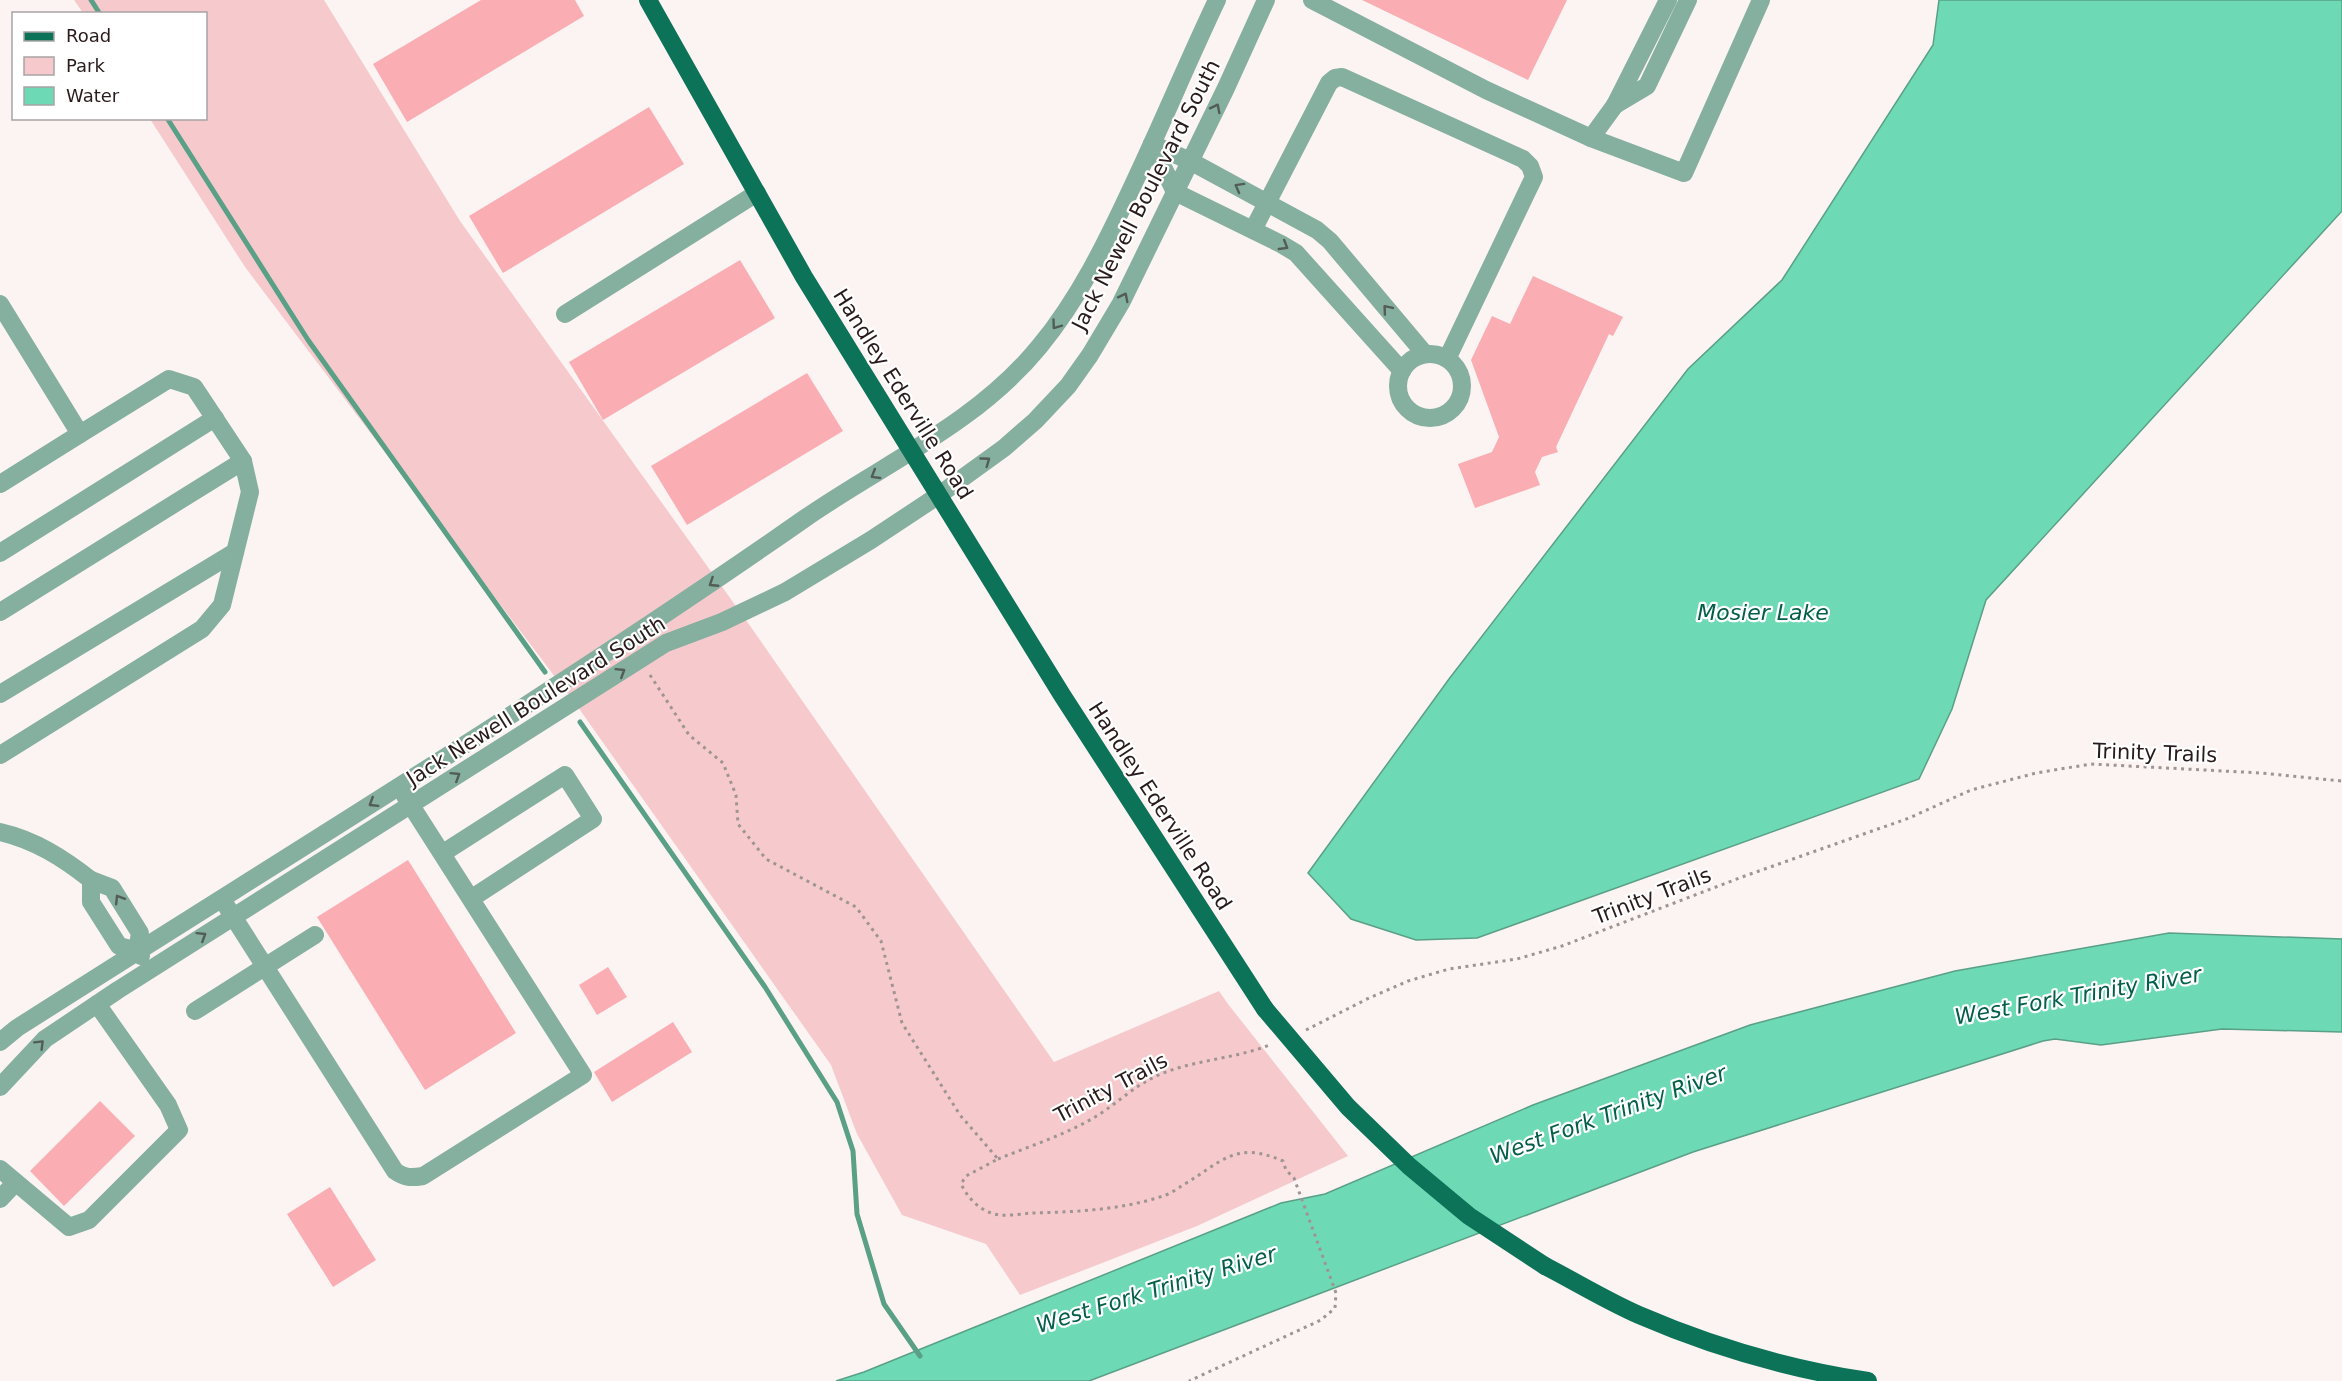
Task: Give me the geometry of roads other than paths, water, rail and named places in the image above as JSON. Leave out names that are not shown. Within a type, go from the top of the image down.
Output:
[{"type":"main road","name":"Handley Ederville Road","points":[[648,0],[804,277],[1062,695],[1265,1009],[1348,1107],[1409,1166],[1469,1216],[1545,1266],[1637,1314],[1740,1353],[1774,1363],[1868,1381]]},
{"type":"street","name":"Jack Newell Boulevard South","points":[[0,1042],[17,1028],[137,951],[507,719],[729,573],[809,516],[912,453],[994,393],[1038,349],[1069,307],[1109,235],[1217,0]]},
{"type":"street","points":[[1591,138],[1615,105],[1668,0]]},
{"type":"street","points":[[1615,105],[1647,86],[1688,0]]},
{"type":"street","points":[[1324,3],[1486,90],[1591,138],[1684,173],[1761,0]]},
{"type":"street","name":"Jack Newell Boulevard South","points":[[0,1087],[45,1039],[150,970],[666,643],[722,622],[785,592],[939,495],[1004,448],[1035,421],[1068,386],[1090,355],[1121,303],[1226,88],[1260,2]]},
{"type":"street","points":[[1253,230],[1329,83],[1335,78],[1342,77],[1523,159],[1530,165],[1534,177],[1447,359]]},
{"type":"street","points":[[1152,144],[1190,161],[1317,230],[1330,241],[1425,354]]},
{"type":"street","points":[[1152,144],[1175,192],[1296,253],[1402,371]]},
{"type":"street","points":[[565,314],[757,193]]},
{"type":"street","points":[[0,304],[80,434]]},
{"type":"street","points":[[1425,354],[1436,354],[1447,359],[1455,366],[1462,379],[1462,390],[1456,405],[1437,417],[1417,416],[1404,405],[1399,395],[1398,382],[1402,371],[1413,359],[1425,354]]},
{"type":"street","points":[[0,484],[169,379],[194,387],[243,460],[250,492],[222,604],[202,629],[0,755]]},
{"type":"street","points":[[0,553],[214,418]]},
{"type":"street","points":[[0,612],[243,460]]},
{"type":"street","points":[[0,694],[235,552]]},
{"type":"street","points":[[443,853],[565,775],[588,810],[593,819],[472,898]]},
{"type":"street","points":[[221,898],[395,1171],[411,1178],[423,1176],[583,1075],[399,787]]},
{"type":"street","points":[[0,832],[28,840],[65,859],[91,880],[112,888],[140,933],[137,951]]},
{"type":"street","points":[[91,880],[91,902],[119,946],[137,951],[150,970]]},
{"type":"street","points":[[195,1011],[315,935]]},
{"type":"street","points":[[0,1169],[69,1227],[89,1220],[179,1130],[168,1105],[97,1004]]},
{"type":"street","points":[[0,1199],[15,1183]]},
{"type":"water","name":"Mosier Lake","points":[[1939,0],[2342,0],[2342,211],[1986,600],[1952,709],[1919,779],[1477,938],[1416,940],[1351,919],[1308,873],[1449,679],[1688,369],[1782,280],[1933,45]]},
{"type":"water","name":"West Fork Trinity River","points":[[2169,933],[2342,939],[2342,1032],[2222,1029],[2101,1045],[2055,1039],[2043,1041],[1693,1152],[1089,1381],[836,1381],[864,1372],[1281,1203],[1325,1194],[1533,1105],[1750,1025],[1955,971]]},
{"type":"waterway","points":[[91,0],[99,12]]},
{"type":"waterway","points":[[168,120],[308,340],[545,672]]},
{"type":"waterway","points":[[580,722],[765,987],[837,1102],[853,1151],[857,1214],[884,1304],[920,1356]]}]
